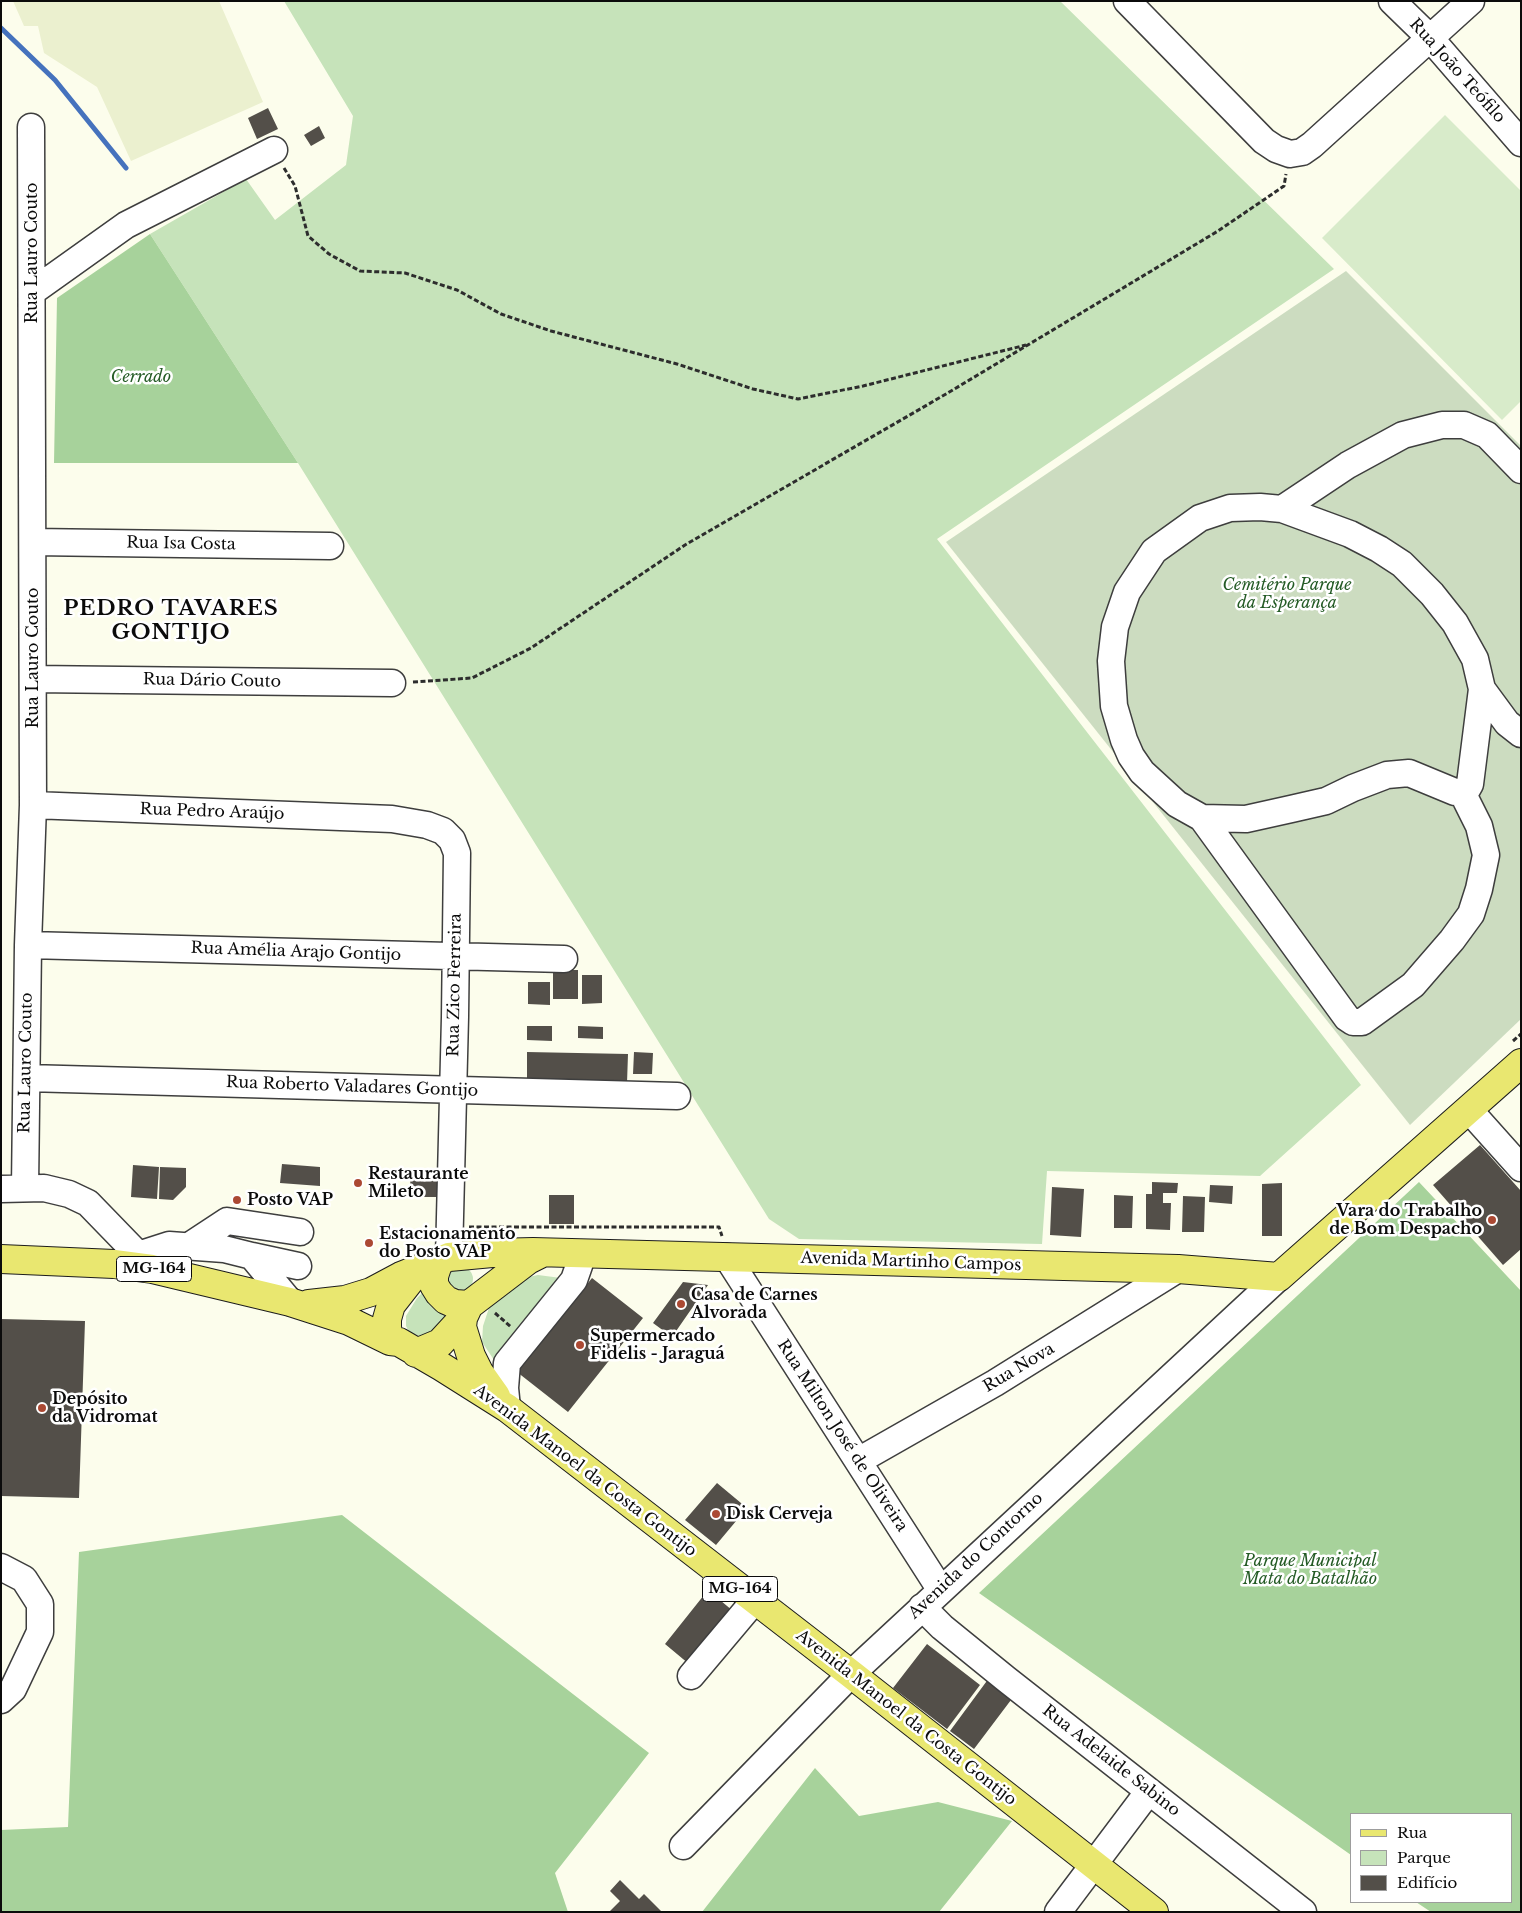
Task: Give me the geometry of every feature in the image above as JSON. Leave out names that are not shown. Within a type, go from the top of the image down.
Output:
[{"type":"main road","points":[[1279,1277],[1469,1110],[1514,1055]]},
{"type":"main road","name":"Avenida Martinho Campos","points":[[439,1257],[492,1253],[583,1254],[729,1247],[1279,1277]]},
{"type":"main road","points":[[416,1353],[440,1343],[466,1311],[528,1260],[542,1253]]},
{"type":"main road","points":[[296,1304],[345,1300],[371,1292],[439,1257]]},
{"type":"main road","points":[[439,1257],[434,1276],[434,1285],[446,1300],[466,1311]]},
{"type":"main road","points":[[390,1340],[387,1328],[391,1305],[408,1281],[439,1257]]},
{"type":"main road","name":"MG-164","points":[[1,1259],[114,1264],[145,1262],[296,1304]]},
{"type":"main road","name":"Avenida Manoel da Costa Gontijo","points":[[296,1304],[349,1321],[390,1340],[399,1342],[507,1408],[851,1674],[1154,1912]]},
{"type":"main road","points":[[466,1311],[462,1327],[471,1356],[490,1388],[507,1408]]},
{"type":"street","points":[[1127,1],[1264,141],[1276,150],[1290,154],[1302,152],[1334,126],[1471,1]]},
{"type":"street","name":"Rua João Teófilo","points":[[1392,1],[1430,38],[1521,142]]},
{"type":"street","name":"Rua Lauro Couto","points":[[13,1188],[24,1179],[28,945],[33,805],[31,127]]},
{"type":"street","points":[[32,292],[126,225],[274,150]]},
{"type":"street","points":[[1282,509],[1348,465],[1403,435],[1442,425],[1464,425],[1487,435],[1521,470]]},
{"type":"street","points":[[1202,818],[1246,819],[1326,801],[1387,775],[1409,773],[1455,792],[1462,792],[1470,784],[1482,689],[1475,660],[1455,623],[1432,594],[1402,564],[1350,534],[1282,509],[1260,507],[1230,508],[1200,518],[1179,531],[1154,551],[1127,592],[1115,628],[1111,661],[1114,706],[1130,756],[1142,772],[1177,804],[1202,818],[1347,1018],[1353,1022],[1362,1022],[1413,985],[1452,940],[1471,914],[1480,890],[1486,855],[1479,826],[1462,792]]},
{"type":"street","name":"Rua Isa Costa","points":[[33,542],[330,546]]},
{"type":"street","name":"Rua Dário Couto","points":[[33,679],[392,683]]},
{"type":"street","points":[[1482,689],[1507,724],[1521,734]]},
{"type":"street","name":"Rua Pedro Araújo","points":[[33,805],[392,819]]},
{"type":"street","name":"Rua Zico Ferreira","points":[[392,819],[427,825],[443,831],[452,840],[457,853],[453,1090],[439,1257]]},
{"type":"street","name":"Rua Amélia Arajo Gontijo","points":[[28,945],[564,959]]},
{"type":"street","name":"Rua Roberto Valadares Gontijo","points":[[27,1078],[677,1096]]},
{"type":"street","points":[[1469,1110],[1521,1168]]},
{"type":"street","points":[[13,1188],[44,1188],[69,1194],[88,1203],[145,1262],[169,1245],[224,1249],[298,1266]]},
{"type":"street","points":[[189,1246],[227,1221],[300,1232]]},
{"type":"street","name":"Rua Milton José de Oliveira","points":[[729,1247],[858,1461],[931,1598]]},
{"type":"street","points":[[507,1408],[505,1388],[507,1363],[574,1280],[583,1254]]},
{"type":"street","points":[[252,1256],[296,1304]]},
{"type":"street","name":"Rua Nova","points":[[858,1461],[995,1383],[1178,1270]]},
{"type":"street","name":"Avenida do Contorno","points":[[683,1846],[851,1674],[1279,1277]]},
{"type":"street","points":[[1,1567],[24,1579],[40,1604],[40,1632],[13,1689],[1,1700]]},
{"type":"street","name":"Rua Adelaide Sabino","points":[[931,1598],[942,1628],[1303,1912]]},
{"type":"street","points":[[691,1676],[755,1600]]},
{"type":"street","points":[[1058,1912],[1149,1791]]},
{"type":"path","points":[[274,150],[295,186],[308,236],[329,254],[360,271],[405,273],[457,290],[500,314],[551,331],[677,364],[754,389],[798,398],[863,386],[1031,343]]},
{"type":"path","points":[[392,683],[472,678],[531,648],[685,545],[1031,343],[1218,230],[1284,186],[1290,154]]},
{"type":"path","points":[[1514,1055],[1521,1034]]},
{"type":"path","points":[[439,1257],[464,1227],[719,1227],[729,1247]]},
{"type":"green space","points":[[13,1],[219,1],[263,102],[131,161],[97,87],[44,53],[38,26],[24,26]]},
{"type":"green space","points":[[284,1],[1060,1],[1334,269],[937,539],[1361,1085],[1260,1176],[1047,1171],[1042,1244],[799,1239],[769,1219],[298,463],[150,234],[246,179],[275,220],[346,165],[353,116]]},
{"type":"green space","points":[[1445,115],[1521,191],[1521,401],[1502,420],[1322,238]]},
{"type":"green space","name":"Cerrado","points":[[150,234],[298,463],[54,463],[57,298]]},
{"type":"green space","name":"Cemitério Parque da Esperança","points":[[1346,271],[1521,446],[1521,1019],[1410,1125],[946,542]]},
{"type":"green space","name":"Parque Municipal Mata do Batalhão","points":[[1419,1182],[1521,1291],[1521,1912],[1431,1912],[1418,1903],[1512,1903],[1512,1813],[1350,1813],[1350,1854],[979,1593]]},
{"type":"green space","points":[[456,1267],[466,1267],[473,1274],[473,1284],[466,1291],[456,1291],[449,1284],[449,1274]]},
{"type":"green space","points":[[538,1275],[561,1278],[494,1360],[482,1342],[483,1326],[489,1308],[501,1291],[519,1279]]},
{"type":"green space","points":[[424,1291],[449,1315],[441,1328],[422,1337],[409,1332],[406,1326],[406,1316],[417,1298]]},
{"type":"green space","points":[[342,1515],[649,1753],[555,1873],[568,1912],[1,1912],[1,1830],[68,1827],[79,1552]]},
{"type":"green space","points":[[815,1768],[859,1816],[938,1802],[1012,1821],[939,1912],[702,1912]]},
{"type":"building","points":[[268,108],[278,129],[257,139],[248,118]]},
{"type":"building","points":[[319,126],[325,138],[311,146],[304,135]]},
{"type":"building","points":[[553,970],[578,970],[578,999],[553,999]]},
{"type":"building","points":[[582,975],[602,975],[602,1003],[582,1004]]},
{"type":"building","points":[[528,982],[550,982],[550,1005],[528,1004]]},
{"type":"building","points":[[527,1026],[552,1026],[552,1041],[527,1040]]},
{"type":"building","points":[[578,1026],[603,1027],[603,1039],[578,1038]]},
{"type":"building","points":[[527,1052],[628,1054],[627,1083],[527,1082]]},
{"type":"building","points":[[634,1052],[653,1053],[652,1074],[633,1074]]},
{"type":"building","name":"Vara do Trabalho de Bom Despacho","points":[[1480,1145],[1521,1191],[1521,1249],[1503,1265],[1433,1185]]},
{"type":"building","points":[[282,1164],[320,1167],[320,1186],[280,1183]]},
{"type":"building","points":[[133,1165],[159,1167],[157,1199],[131,1197]]},
{"type":"building","points":[[160,1167],[186,1168],[186,1187],[173,1200],[159,1199]]},
{"type":"building","points":[[411,1169],[440,1170],[439,1197],[415,1197],[416,1188],[410,1188]]},
{"type":"building","points":[[1152,1182],[1178,1183],[1177,1193],[1163,1193],[1163,1203],[1171,1203],[1170,1230],[1146,1229],[1146,1194],[1152,1194]]},
{"type":"building","points":[[1282,1183],[1282,1236],[1262,1236],[1262,1184]]},
{"type":"building","points":[[1210,1185],[1233,1186],[1232,1204],[1209,1202]]},
{"type":"building","points":[[1052,1187],[1084,1189],[1081,1237],[1050,1235]]},
{"type":"building","points":[[549,1195],[574,1195],[574,1224],[549,1224]]},
{"type":"building","points":[[1114,1195],[1133,1196],[1132,1228],[1114,1228]]},
{"type":"building","points":[[1183,1196],[1205,1197],[1204,1232],[1182,1232]]},
{"type":"building","name":"Supermercado Fidelis - Jaraguá","points":[[592,1278],[643,1318],[568,1412],[517,1372]]},
{"type":"building","name":"Casa de Carnes Alvorada","points":[[683,1282],[708,1285],[672,1337],[653,1323]]},
{"type":"building","name":"Depósito da Vidromat","points":[[1,1319],[85,1321],[79,1498],[1,1496]]},
{"type":"building","name":"Disk Cerveja","points":[[717,1483],[747,1508],[716,1545],[685,1520]]},
{"type":"building","points":[[708,1590],[733,1611],[689,1664],[665,1644]]},
{"type":"building","points":[[927,1644],[980,1685],[947,1729],[893,1688]]},
{"type":"building","points":[[989,1678],[1014,1696],[974,1749],[950,1731]]},
{"type":"building","points":[[620,1880],[639,1899],[644,1894],[662,1912],[609,1912],[620,1901],[610,1891]]},
{"type":"waterway","points":[[1,28],[55,80],[126,168]]},
{"type":"place","name":"Restaurante Mileto","points":[[358,1183]]},
{"type":"place","name":"Posto VAP","points":[[237,1200]]},
{"type":"place","name":"Vara do Trabalho de Bom Despacho","points":[[1492,1220]]},
{"type":"place","name":"Estacionamento do Posto VAP","points":[[369,1243]]},
{"type":"place","name":"Casa de Carnes Alvorada","points":[[681,1304]]},
{"type":"place","name":"Supermercado Fidelis - Jaraguá","points":[[580,1345]]},
{"type":"place","name":"Depósito da Vidromat","points":[[42,1408]]},
{"type":"place","name":"Disk Cerveja","points":[[716,1514]]},
{"type":"district","name":"PEDRO TAVARES GONTIJO","points":[[171,621]]}]
